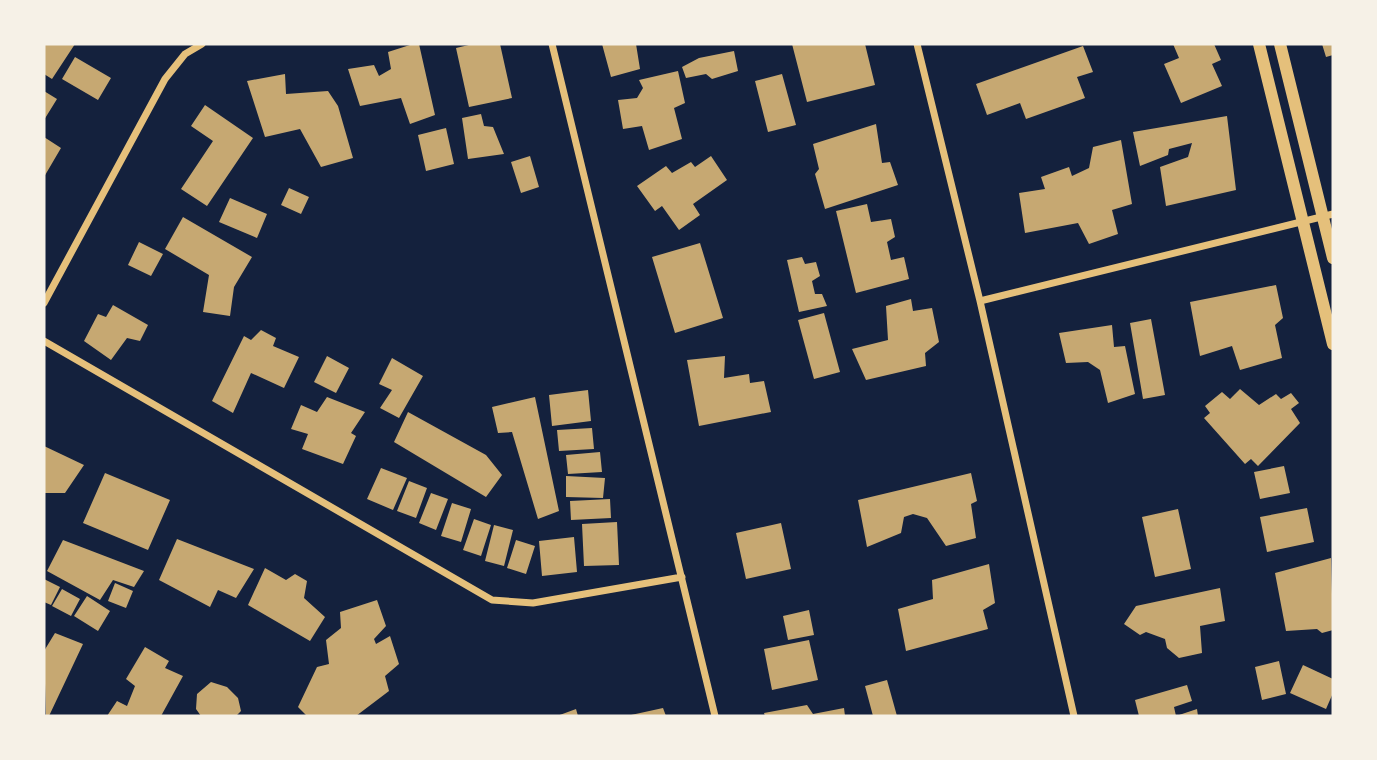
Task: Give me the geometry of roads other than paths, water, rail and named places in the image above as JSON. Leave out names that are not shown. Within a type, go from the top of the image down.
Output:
[{"type":"street","points":[[44,303],[165,79],[186,54],[202,44]]},
{"type":"street","points":[[552,44],[715,716]]},
{"type":"street","points":[[917,44],[980,301],[1074,716]]},
{"type":"street","points":[[1259,44],[1333,344]]},
{"type":"street","points":[[1280,44],[1328,216],[1333,258]]},
{"type":"street","points":[[980,301],[1328,216]]},
{"type":"street","points":[[44,341],[492,600],[533,603],[682,577]]}]
